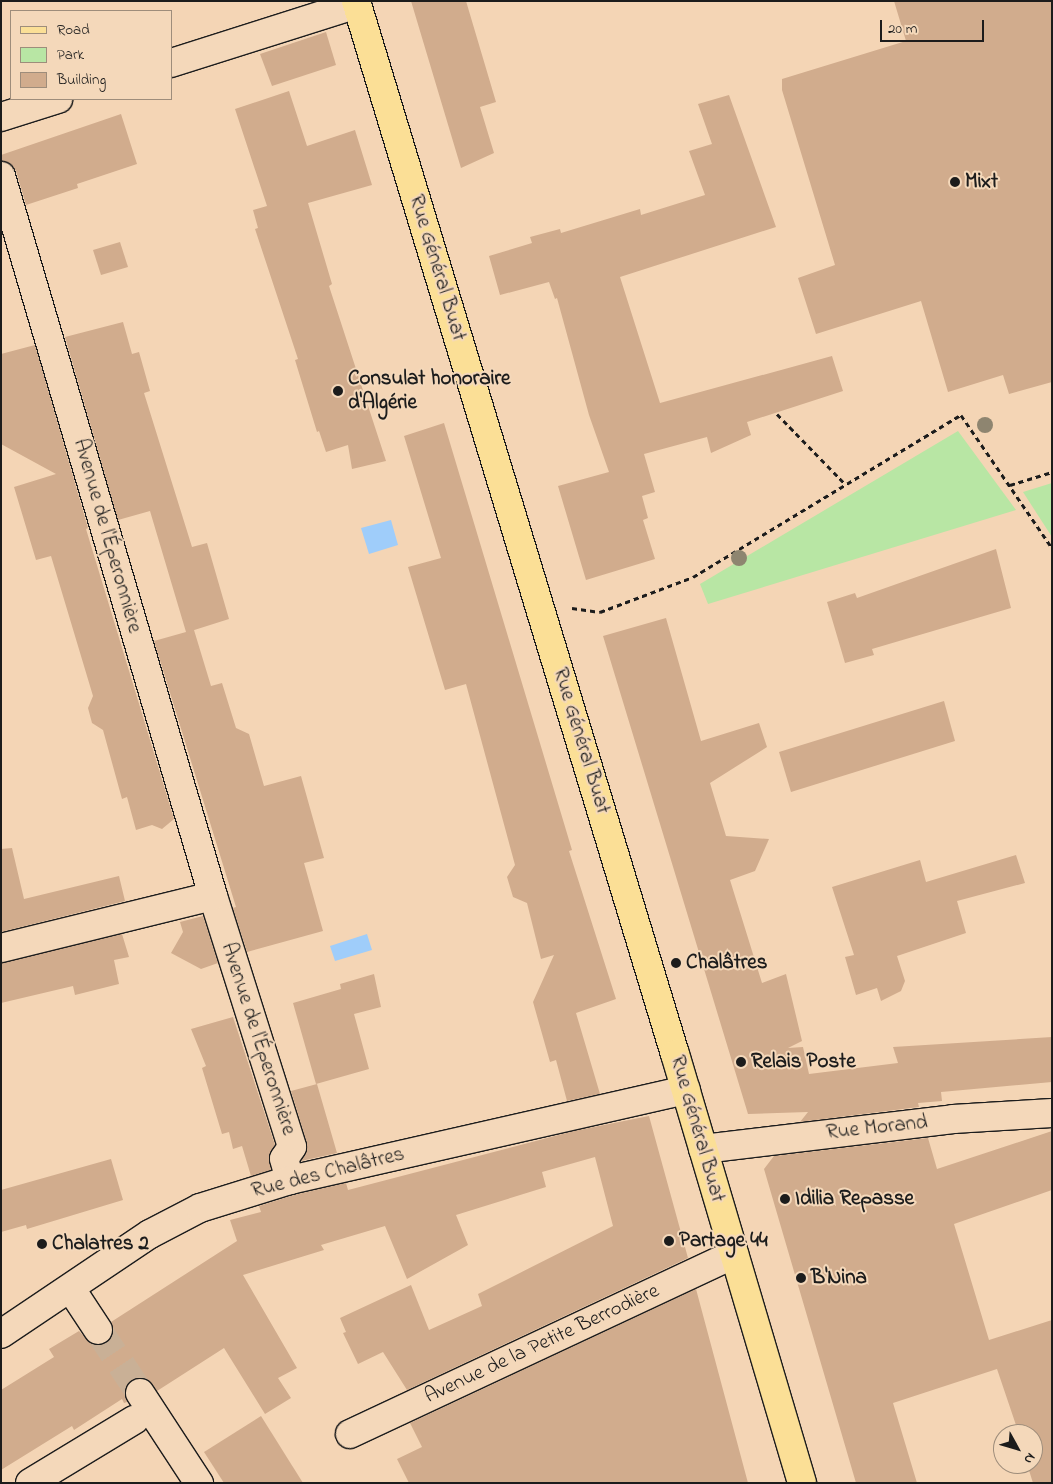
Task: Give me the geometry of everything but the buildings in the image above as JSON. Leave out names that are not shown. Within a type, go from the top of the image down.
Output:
[{"type":"main road","name":"Rue Général Buat","points":[[356,3],[686,1090],[802,1483]]},
{"type":"street","points":[[172,63],[356,3]]},
{"type":"street","points":[[1,117],[55,100]]},
{"type":"street","name":"Avenue de l'Éperonnière","points":[[1,176],[213,896],[292,1147],[284,1159],[290,1180]]},
{"type":"street","points":[[1,948],[213,896]]},
{"type":"street","name":"Rue des Chalâtres","points":[[1,1334],[71,1289],[150,1234],[200,1208],[290,1180],[686,1090]]},
{"type":"street","name":"Rue Morand","points":[[703,1149],[935,1121],[1052,1113]]},
{"type":"street","name":"Avenue de la Petite Berrodière","points":[[350,1434],[734,1254]]},
{"type":"street","points":[[71,1289],[98,1330]]},
{"type":"street","points":[[140,1393],[199,1483]]},
{"type":"street","points":[[30,1483],[134,1420]]},
{"type":"path","points":[[777,414],[844,483]]},
{"type":"path","points":[[543,618],[575,607],[600,612],[693,577],[844,483],[961,416],[1052,548]]},
{"type":"path","points":[[1010,485],[1052,472]]},
{"type":"green space","points":[[958,431],[1016,510],[708,604],[700,584]]},
{"type":"green space","points":[[1052,483],[1052,537],[1023,492]]},
{"type":"water","points":[[391,520],[398,545],[369,554],[361,528]]},
{"type":"water","points":[[367,934],[372,950],[335,961],[330,946]]},
{"type":"tunnel","points":[[98,1330],[140,1393]]},
{"type":"place","name":"Mixt","points":[[955,182]]},
{"type":"place","name":"Consulat honoraire d'Algérie","points":[[338,391]]},
{"type":"place","name":"Chalâtres","points":[[676,963]]},
{"type":"place","name":"Relais Poste","points":[[741,1062]]},
{"type":"place","name":"Idilia Repasse","points":[[785,1199]]},
{"type":"place","name":"Partage 44","points":[[669,1241]]},
{"type":"place","name":"Chalatres 2","points":[[42,1244]]},
{"type":"place","name":"B'Nina","points":[[801,1278]]}]
